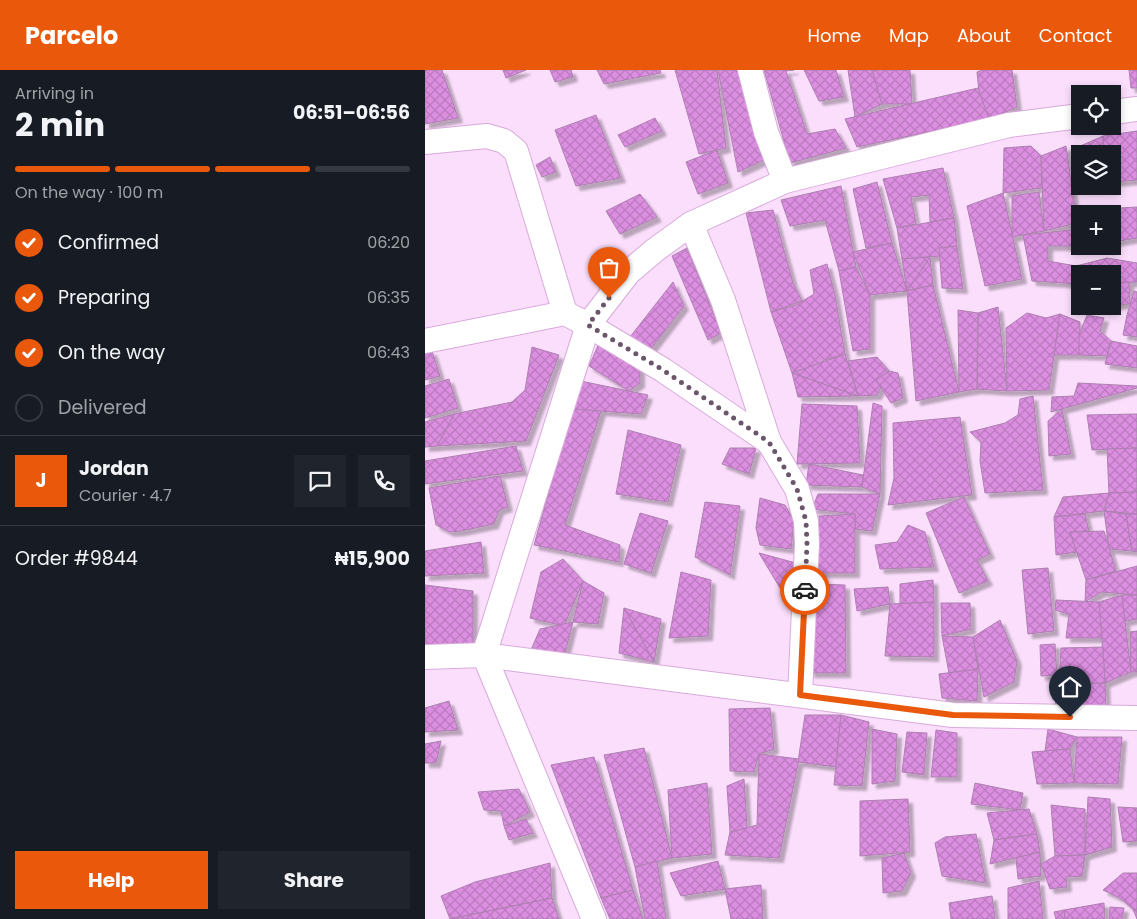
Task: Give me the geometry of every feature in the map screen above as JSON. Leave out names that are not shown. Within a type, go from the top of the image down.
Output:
[{"type":"street","points":[[750,70],[767,132],[785,182]]},
{"type":"street","points":[[1121,111],[1137,109]]},
{"type":"street","points":[[593,919],[484,655],[588,325],[629,272],[655,250],[691,224],[785,182],[1009,125],[1071,117]]},
{"type":"street","points":[[425,142],[487,136],[504,141],[516,151],[565,313]]},
{"type":"street","points":[[691,224],[723,300],[769,442],[797,489],[806,521],[807,544],[800,695]]},
{"type":"street","points":[[425,341],[565,313],[663,370],[769,442]]},
{"type":"street","points":[[425,657],[484,655],[953,715],[1137,718]]},
{"type":"building","points":[[425,70],[442,70],[458,118],[425,124]]},
{"type":"building","points":[[503,70],[526,70],[506,78]]},
{"type":"building","points":[[550,70],[571,70],[573,77],[555,82]]},
{"type":"building","points":[[597,70],[660,70],[661,73],[604,84]]},
{"type":"building","points":[[675,70],[717,70],[726,148],[699,154]]},
{"type":"building","points":[[718,70],[741,70],[764,160],[738,172]]},
{"type":"building","points":[[764,70],[794,70],[786,71],[807,134],[835,129],[846,148],[790,163]]},
{"type":"building","points":[[804,70],[836,70],[844,97],[819,101]]},
{"type":"building","points":[[848,70],[872,70],[882,104],[855,117]]},
{"type":"building","points":[[872,70],[910,70],[912,104],[882,104]]},
{"type":"building","points":[[982,70],[1012,70],[1017,107],[989,119],[980,102],[977,72]]},
{"type":"building","points":[[1129,70],[1137,70],[1137,88],[1131,88]]},
{"type":"building","points":[[978,88],[989,119],[857,147],[845,119]]},
{"type":"building","points":[[596,115],[621,178],[576,186],[555,130]]},
{"type":"building","points":[[655,118],[662,131],[625,147],[618,135]]},
{"type":"building","points":[[1137,131],[1137,180],[1121,181],[1121,145],[1104,145],[1103,136],[1121,135],[1121,133]]},
{"type":"building","points":[[1103,136],[1104,145],[1083,145]]},
{"type":"building","points":[[1031,146],[1041,156],[1042,188],[1003,193],[1004,148]]},
{"type":"building","points":[[1066,146],[1071,195],[1073,195],[1074,205],[1071,205],[1071,224],[1044,231],[1041,156]]},
{"type":"building","points":[[717,150],[728,183],[698,194],[686,162]]},
{"type":"building","points":[[550,157],[556,172],[542,177],[536,165]]},
{"type":"building","points":[[943,168],[954,218],[930,222],[929,195],[911,197],[916,224],[897,228],[883,179]]},
{"type":"building","points":[[877,182],[892,243],[866,248],[853,189]]},
{"type":"building","points":[[841,186],[856,267],[839,271],[825,220],[790,226],[781,200]]},
{"type":"building","points":[[1039,192],[1044,231],[1012,237],[1012,196]]},
{"type":"building","points":[[1003,193],[1022,279],[985,286],[967,206]]},
{"type":"building","points":[[640,194],[657,217],[620,234],[606,211]]},
{"type":"building","points":[[1137,207],[1137,238],[1121,241],[1121,208]]},
{"type":"building","points":[[773,210],[793,283],[802,301],[771,312],[746,213]]},
{"type":"building","points":[[954,218],[957,246],[940,256],[902,259],[897,228]]},
{"type":"building","points":[[1071,230],[1071,246],[1048,246],[1048,261],[1071,265],[1071,283],[1032,281],[1023,235]]},
{"type":"building","points":[[892,243],[907,291],[870,295],[853,252]]},
{"type":"building","points":[[957,246],[963,289],[942,288],[939,248]]},
{"type":"building","points":[[687,248],[721,333],[708,340],[672,256]]},
{"type":"building","points":[[930,257],[933,285],[907,291]]},
{"type":"building","points":[[930,257],[907,291],[902,259]]},
{"type":"building","points":[[1107,258],[1137,263],[1137,282],[1121,283],[1121,265],[1080,265]]},
{"type":"building","points":[[827,264],[835,295],[845,354],[824,360],[820,368],[792,373],[771,312],[796,305],[814,294],[810,270]]},
{"type":"building","points":[[856,267],[870,295],[870,349],[853,351],[839,271]]},
{"type":"building","points":[[673,282],[684,306],[650,350],[630,337]]},
{"type":"building","points":[[1121,282],[1129,282],[1130,304],[1121,305]]},
{"type":"building","points":[[933,285],[959,392],[916,401],[907,291]]},
{"type":"building","points":[[1134,291],[1137,292],[1137,337],[1123,335]]},
{"type":"building","points":[[998,307],[1007,391],[977,389],[978,313]]},
{"type":"building","points":[[958,310],[978,313],[977,389],[959,392]]},
{"type":"building","points":[[1027,313],[1046,318],[1060,314],[1049,390],[1007,391],[1006,328]]},
{"type":"building","points":[[1060,314],[1080,322],[1079,355],[1054,355]]},
{"type":"building","points":[[1087,315],[1104,318],[1100,331],[1111,341],[1107,356],[1079,355],[1079,335]]},
{"type":"building","points":[[600,341],[640,367],[640,383],[629,391],[589,366]]},
{"type":"building","points":[[1111,341],[1137,346],[1137,368],[1105,364]]},
{"type":"building","points":[[532,347],[559,355],[526,441],[437,446],[454,414],[512,402],[525,390]]},
{"type":"building","points":[[432,351],[440,376],[425,380],[425,352]]},
{"type":"building","points":[[845,354],[858,396],[792,373]]},
{"type":"building","points":[[877,357],[889,371],[877,395],[858,396],[848,361]]},
{"type":"building","points":[[889,371],[898,373],[903,398],[891,403],[876,380]]},
{"type":"building","points":[[792,373],[858,396],[798,397]]},
{"type":"building","points":[[449,379],[458,408],[425,418],[425,386]]},
{"type":"building","points":[[571,379],[648,395],[641,414],[572,409]]},
{"type":"building","points":[[1078,383],[1137,386],[1137,388],[1051,412],[1052,397],[1074,396]]},
{"type":"building","points":[[1033,396],[1043,490],[985,493],[980,461],[981,442],[970,432],[1005,423],[1018,415],[1020,399]]},
{"type":"building","points":[[873,403],[882,406],[880,494],[862,487]]},
{"type":"building","points":[[802,404],[857,406],[860,463],[797,464]]},
{"type":"building","points":[[572,409],[601,411],[565,525],[620,545],[619,562],[534,545]]},
{"type":"building","points":[[1062,409],[1071,454],[1049,456],[1048,421]]},
{"type":"building","points":[[454,414],[437,446],[425,447],[425,422]]},
{"type":"building","points":[[1137,414],[1137,448],[1092,450],[1087,415]]},
{"type":"building","points":[[960,417],[972,495],[888,505],[894,478],[893,423]]},
{"type":"building","points":[[628,430],[681,445],[668,502],[616,494]]},
{"type":"building","points":[[516,446],[523,471],[425,484],[425,461]]},
{"type":"building","points":[[730,448],[756,448],[749,474],[722,464]]},
{"type":"building","points":[[1137,448],[1137,492],[1109,493],[1107,449]]},
{"type":"building","points":[[809,464],[863,475],[862,487],[806,485]]},
{"type":"building","points":[[500,476],[508,507],[499,510],[494,524],[450,532],[436,525],[429,488]]},
{"type":"building","points":[[1137,492],[1137,514],[1104,511],[1109,493]]},
{"type":"building","points":[[1109,493],[1104,511],[1054,517],[1063,497]]},
{"type":"building","points":[[818,494],[880,494],[872,531],[855,529],[855,514],[812,509]]},
{"type":"building","points":[[964,497],[990,554],[977,560],[988,581],[959,593],[926,513]]},
{"type":"building","points":[[760,498],[785,505],[794,521],[791,549],[760,545],[756,528]]},
{"type":"building","points":[[705,502],[740,506],[730,575],[695,557]]},
{"type":"building","points":[[1104,511],[1126,514],[1132,551],[1109,549]]},
{"type":"building","points":[[640,513],[668,521],[651,573],[624,564]]},
{"type":"building","points":[[855,514],[855,573],[817,573],[819,516]]},
{"type":"building","points":[[1085,514],[1089,531],[1070,532],[1077,552],[1056,555],[1054,517]]},
{"type":"building","points":[[1126,514],[1137,514],[1137,552],[1132,551]]},
{"type":"building","points":[[908,525],[925,532],[934,567],[880,569],[875,545],[897,542]]},
{"type":"building","points":[[1104,531],[1116,571],[1086,580],[1070,532]]},
{"type":"building","points":[[481,542],[484,573],[425,576],[425,551]]},
{"type":"building","points":[[759,553],[796,563],[792,608]]},
{"type":"building","points":[[563,559],[583,581],[564,626],[530,618],[541,572]]},
{"type":"building","points":[[1137,566],[1137,595],[1101,592],[1085,602],[1086,580]]},
{"type":"building","points":[[1048,568],[1054,631],[1028,634],[1022,570]]},
{"type":"building","points":[[681,572],[711,580],[708,636],[669,638]]},
{"type":"building","points":[[933,580],[934,602],[900,604],[900,584]]},
{"type":"building","points":[[583,581],[604,593],[598,624],[573,622]]},
{"type":"building","points":[[814,584],[845,585],[846,673],[810,673]]},
{"type":"building","points":[[425,585],[473,591],[473,646],[425,645]]},
{"type":"building","points":[[888,587],[890,604],[857,611],[854,589]]},
{"type":"building","points":[[1122,595],[1131,672],[1105,683],[1099,602]]},
{"type":"building","points":[[1122,595],[1137,595],[1137,619],[1125,621]]},
{"type":"building","points":[[1056,600],[1099,602],[1102,638],[1066,638],[1069,614],[1055,610]]},
{"type":"building","points":[[934,602],[934,657],[885,656],[890,604]]},
{"type":"building","points":[[941,603],[970,603],[971,629],[942,636]]},
{"type":"building","points":[[624,608],[661,619],[654,662]]},
{"type":"building","points":[[624,608],[654,662],[619,653]]},
{"type":"building","points":[[1000,620],[1017,661],[1014,682],[984,697],[973,637]]},
{"type":"building","points":[[573,622],[565,653],[531,650],[540,629]]},
{"type":"building","points":[[1137,631],[1137,672],[1131,672],[1130,632]]},
{"type":"building","points":[[942,636],[973,637],[978,669],[949,673]]},
{"type":"building","points":[[1055,644],[1057,675],[1041,676],[1040,645]]},
{"type":"building","points":[[1103,647],[1105,683],[1059,685],[1061,648]]},
{"type":"building","points":[[978,669],[977,701],[942,698],[939,674]]},
{"type":"building","points":[[1105,683],[1106,708],[1053,717],[1059,685]]},
{"type":"building","points":[[449,701],[458,730],[425,732],[425,708]]},
{"type":"building","points":[[770,708],[774,749],[759,754],[754,772],[730,771],[729,709]]},
{"type":"building","points":[[805,715],[841,715],[836,767],[798,762]]},
{"type":"building","points":[[841,715],[869,722],[862,786],[834,785]]},
{"type":"building","points":[[872,729],[897,734],[895,781],[872,784]]},
{"type":"building","points":[[1048,729],[1077,737],[1070,749],[1045,751]]},
{"type":"building","points":[[936,730],[957,733],[957,777],[931,777]]},
{"type":"building","points":[[907,732],[927,733],[924,775],[902,772]]},
{"type":"building","points":[[1077,737],[1122,737],[1118,784],[1074,783]]},
{"type":"building","points":[[441,741],[436,763],[425,763],[425,744]]},
{"type":"building","points":[[644,748],[672,858],[635,867],[604,755]]},
{"type":"building","points":[[1070,749],[1074,783],[1037,784],[1032,752]]},
{"type":"building","points":[[759,754],[799,759],[779,858],[725,855],[730,832],[757,825]]},
{"type":"building","points":[[594,757],[633,890],[601,898],[551,765]]},
{"type":"building","points":[[744,779],[747,828],[730,832],[727,786]]},
{"type":"building","points":[[707,783],[712,854],[672,858],[668,790]]},
{"type":"building","points":[[975,783],[1023,793],[1020,810],[971,804]]},
{"type":"building","points":[[519,789],[530,812],[504,826],[501,811],[484,810],[478,792]]},
{"type":"building","points":[[1088,797],[1110,799],[1112,847],[1085,855]]},
{"type":"building","points":[[908,799],[910,852],[860,856],[860,801]]},
{"type":"building","points":[[1051,805],[1085,809],[1085,855],[1055,856]]},
{"type":"building","points":[[1118,807],[1137,808],[1137,841],[1123,842]]},
{"type":"building","points":[[1029,809],[1037,834],[994,840],[987,813]]},
{"type":"building","points":[[526,819],[533,833],[509,840],[504,826]]},
{"type":"building","points":[[976,834],[986,883],[942,876],[935,843],[945,837]]},
{"type":"building","points":[[1037,834],[1040,852],[990,864],[994,840]]},
{"type":"building","points":[[1040,852],[1041,876],[1018,879],[1016,858]]},
{"type":"building","points":[[904,853],[911,873],[902,891],[883,893],[882,858]]},
{"type":"building","points":[[1085,855],[1082,876],[1066,877],[1067,887],[1050,889],[1041,864],[1055,856]]},
{"type":"building","points":[[657,861],[666,919],[645,919],[635,867]]},
{"type":"building","points":[[718,861],[725,889],[681,896],[670,873]]},
{"type":"building","points":[[550,863],[552,898],[450,919],[441,896],[475,882]]},
{"type":"building","points":[[1123,873],[1137,873],[1137,919],[1133,909],[1120,898],[1103,890]]},
{"type":"building","points":[[1039,881],[1043,919],[1008,919],[1008,888]]},
{"type":"building","points":[[761,885],[763,919],[731,919],[725,889]]},
{"type":"building","points":[[633,890],[643,919],[610,919],[601,898]]},
{"type":"building","points":[[992,896],[995,919],[951,919],[949,903]]},
{"type":"building","points":[[552,898],[559,919],[450,919]]},
{"type":"building","points":[[1104,903],[1105,919],[1065,919],[1064,910]]},
{"type":"building","points":[[1110,907],[1124,908],[1122,919],[1109,919]]},
{"type":"building","points":[[1064,910],[1065,919],[1056,919],[1054,912]]},
{"type":"way so far","points":[[609,298],[588,325],[663,370],[769,442],[797,489],[806,521],[805,590]]},
{"type":"route","points":[[805,590],[800,695],[953,715],[1070,717]]}]
